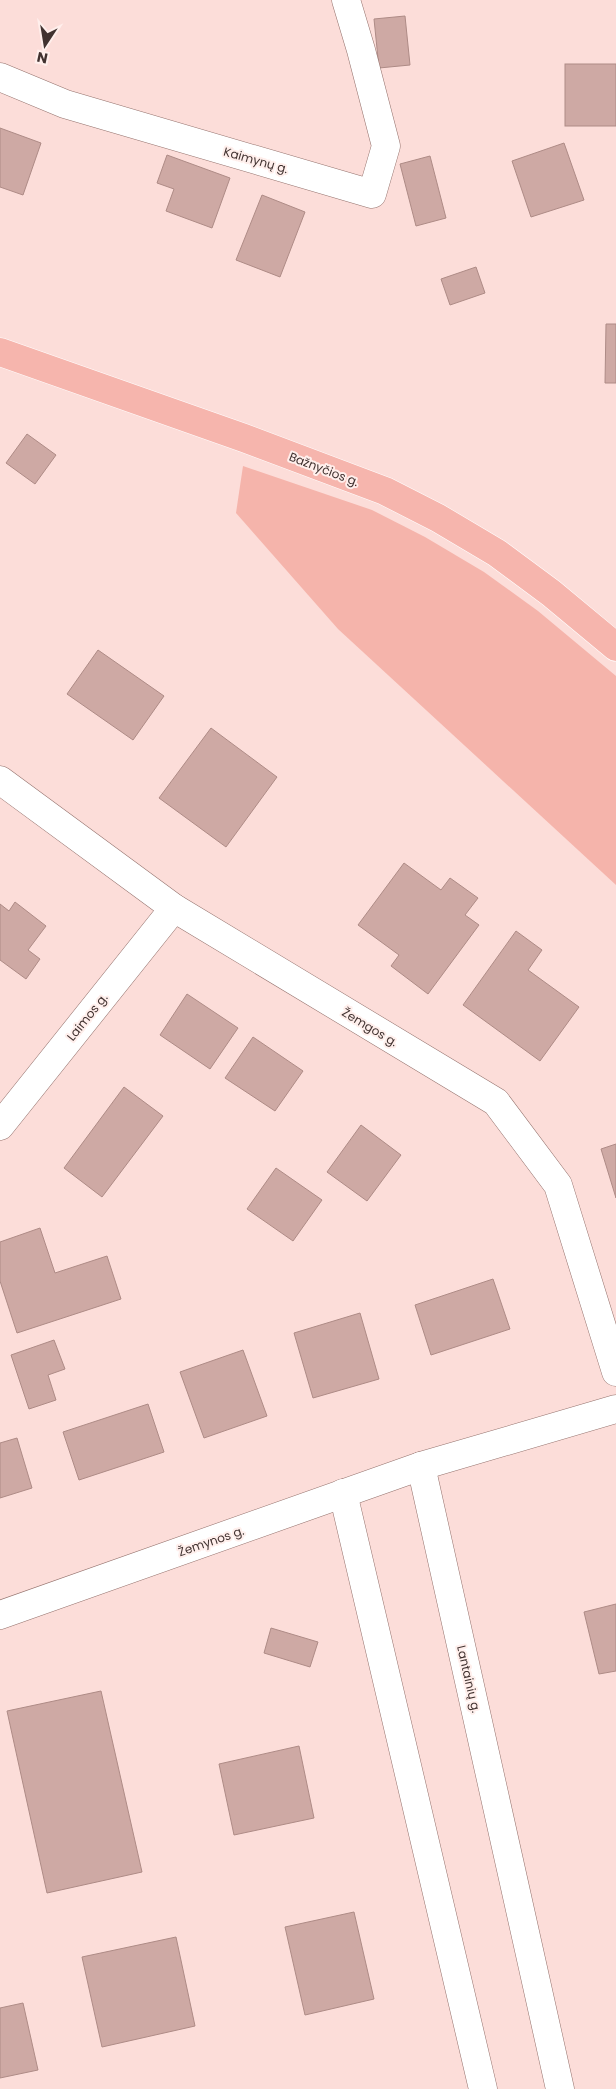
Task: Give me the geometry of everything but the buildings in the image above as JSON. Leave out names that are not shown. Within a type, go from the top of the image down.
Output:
[{"type":"main road","name":"Bažnyčios g.","points":[[0,352],[244,438],[385,491],[438,518],[497,553],[616,647]]},
{"type":"street","name":"Kaimynų g.","points":[[0,77],[65,104],[372,194],[386,146],[346,0]]},
{"type":"street","name":"Žemgos g.","points":[[0,780],[174,908],[496,1102],[558,1185],[616,1372]]},
{"type":"street","name":"Laimos g.","points":[[0,1126],[174,908]]},
{"type":"street","points":[[422,1466],[616,1409]]},
{"type":"street","name":"Žemynos g.","points":[[0,1615],[422,1466]]},
{"type":"street","name":"Lantainių g.","points":[[422,1466],[560,2089]]},
{"type":"street","points":[[343,1493],[483,2089]]},
{"type":"shaded area","points":[[243,466],[372,510],[425,537],[484,572],[538,611],[616,676],[616,885],[338,629],[236,513]]}]
